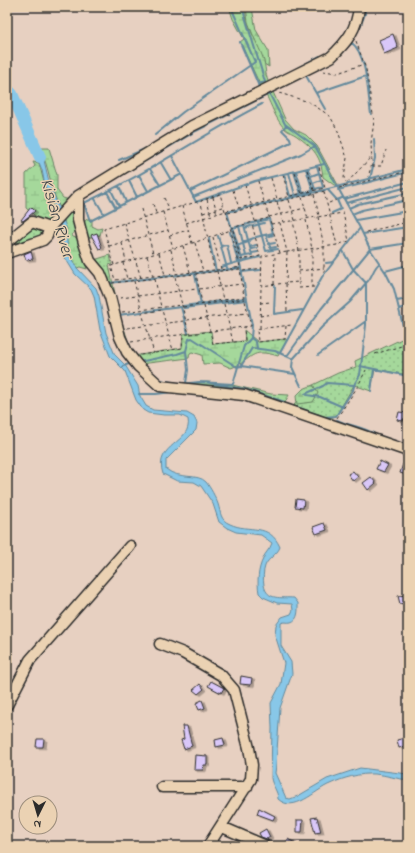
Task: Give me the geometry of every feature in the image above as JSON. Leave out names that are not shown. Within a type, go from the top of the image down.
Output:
[{"type":"street","points":[[7,253],[43,240],[47,236],[50,228],[75,200],[192,126],[331,57],[351,37],[356,24],[359,7]]},
{"type":"street","points":[[75,200],[78,220],[90,262],[100,274],[110,297],[120,337],[127,352],[138,366],[160,386],[244,395],[281,406],[305,417],[335,425],[408,451]]},
{"type":"street","points":[[7,242],[32,222],[50,228]]},
{"type":"street","points":[[7,705],[30,660],[130,546]]},
{"type":"street","points":[[160,644],[183,653],[221,675],[234,690],[252,765],[251,779],[222,827],[208,846]]},
{"type":"street","points":[[162,787],[247,786]]},
{"type":"street","points":[[222,827],[266,846]]},
{"type":"path","points":[[351,37],[357,42],[365,64],[374,121],[371,143],[373,154],[372,166],[368,177]]},
{"type":"path","points":[[321,70],[338,73],[365,64]]},
{"type":"path","points":[[270,88],[276,92],[309,102],[330,116],[338,131],[347,158],[344,178],[346,182]]},
{"type":"path","points":[[372,166],[381,166],[386,150]]},
{"type":"path","points":[[343,187],[373,154]]},
{"type":"path","points":[[319,167],[337,245]]},
{"type":"path","points":[[307,170],[314,191]]},
{"type":"path","points":[[339,188],[408,171]]},
{"type":"path","points":[[295,173],[302,194]]},
{"type":"path","points":[[283,175],[295,221]]},
{"type":"path","points":[[271,178],[277,199]]},
{"type":"path","points":[[258,181],[264,202]]},
{"type":"path","points":[[245,185],[252,205]]},
{"type":"path","points":[[233,190],[239,208]]},
{"type":"path","points":[[228,212],[277,202],[314,191],[325,190]]},
{"type":"path","points":[[186,224],[225,211],[277,199],[314,194],[325,190]]},
{"type":"path","points":[[200,201],[214,270],[115,280],[111,266],[114,265],[104,229],[220,194],[241,260],[337,245],[349,241],[343,213],[307,220],[271,224]]},
{"type":"path","points":[[314,194],[324,247],[324,272]]},
{"type":"path","points":[[293,221],[299,251],[299,288],[313,287],[311,270],[312,249],[302,196]]},
{"type":"path","points":[[213,197],[217,214]]},
{"type":"path","points":[[164,198],[169,209]]},
{"type":"path","points":[[207,199],[211,216]]},
{"type":"path","points":[[328,203],[336,200]]},
{"type":"path","points":[[277,202],[283,222]]},
{"type":"path","points":[[153,204],[156,213]]},
{"type":"path","points":[[265,204],[280,254]]},
{"type":"path","points":[[182,206],[192,243]]},
{"type":"path","points":[[202,214],[223,207]]},
{"type":"path","points":[[251,207],[255,222]]},
{"type":"path","points":[[114,265],[183,246],[269,217],[305,208]]},
{"type":"path","points":[[141,209],[154,254]]},
{"type":"path","points":[[163,211],[177,274]]},
{"type":"path","points":[[366,232],[408,222]]},
{"type":"path","points":[[124,223],[141,278]]},
{"type":"path","points":[[280,223],[287,252],[287,311]]},
{"type":"path","points":[[252,224],[261,256],[262,268],[260,328],[257,329],[258,342],[285,339],[286,326]]},
{"type":"path","points":[[217,271],[240,267],[232,229]]},
{"type":"path","points":[[109,246],[168,230]]},
{"type":"path","points":[[169,235],[188,230]]},
{"type":"path","points":[[213,236],[221,270]]},
{"type":"path","points":[[122,242],[127,262]]},
{"type":"path","points":[[195,242],[203,271]]},
{"type":"path","points":[[183,246],[190,273]]},
{"type":"path","points":[[159,252],[165,276]]},
{"type":"path","points":[[274,284],[275,254]]},
{"type":"path","points":[[147,256],[153,277]]},
{"type":"path","points":[[123,263],[127,279]]},
{"type":"path","points":[[243,271],[262,268]]},
{"type":"path","points":[[299,271],[324,268]]},
{"type":"path","points":[[100,274],[108,284],[240,269],[244,299],[251,326],[129,342]]},
{"type":"path","points":[[217,271],[223,300]]},
{"type":"path","points":[[196,274],[202,303],[244,299]]},
{"type":"path","points":[[175,276],[189,334]]},
{"type":"path","points":[[155,279],[161,308]]},
{"type":"path","points":[[134,281],[141,310]]},
{"type":"path","points":[[261,286],[298,282]]},
{"type":"path","points":[[199,289],[242,284]]},
{"type":"path","points":[[117,298],[197,289]]},
{"type":"path","points":[[120,312],[244,299]]},
{"type":"path","points":[[260,303],[271,302]]},
{"type":"path","points":[[224,304],[228,315],[233,342]]},
{"type":"path","points":[[204,306],[213,344],[246,342],[244,327]]},
{"type":"path","points":[[154,353],[144,326],[142,313],[162,310],[173,350]]},
{"type":"path","points":[[124,329],[248,313]]},
{"type":"path","points":[[260,316],[272,314]]},
{"type":"path","points":[[260,328],[292,325]]},
{"type":"path","points":[[134,356],[182,348],[183,334]]},
{"type":"path","points":[[374,354],[408,344]]},
{"type":"path","points":[[335,425],[337,417],[358,386],[366,370]]},
{"type":"green space","points":[[229,7],[246,7],[247,20],[262,55],[266,76],[270,85],[262,89],[240,42],[244,39],[233,19]]},
{"type":"green space","points":[[246,7],[252,8],[256,30],[268,50],[269,67],[264,64],[248,22]]},
{"type":"green space","points":[[273,92],[285,119],[294,129],[306,135],[317,146],[338,185],[334,185],[323,177],[318,158],[312,149],[281,124],[266,95]]},
{"type":"green space","points":[[39,148],[49,148],[57,175],[57,190],[63,198],[70,200],[60,208],[54,194],[46,162]]},
{"type":"green space","points":[[33,162],[39,163],[45,186],[58,215],[47,226],[26,208],[26,174],[35,166]]},
{"type":"green space","points":[[71,210],[75,231],[72,235],[73,237],[77,238],[87,269],[80,267],[77,268],[68,253],[64,220]]},
{"type":"green space","points":[[87,219],[92,219],[92,226],[98,229],[102,228],[100,235],[87,238],[78,229]]},
{"type":"green space","points":[[35,228],[45,231],[42,236],[8,250],[8,244]]},
{"type":"green space","points":[[110,255],[112,264],[109,265],[119,313],[133,356],[91,261]]},
{"type":"green space","points":[[244,330],[258,342],[287,340],[278,356],[262,353],[256,354],[231,368],[220,363],[203,364],[202,355],[192,352],[190,353],[189,358],[140,364],[134,356],[182,348],[183,334],[211,331],[213,344],[245,341]]},
{"type":"green space","points":[[408,336],[408,375],[375,369],[371,391],[354,385],[336,416],[327,419],[294,407],[299,398],[305,394],[316,391],[313,385],[338,373],[356,367],[355,361]]},
{"type":"green space","points":[[159,380],[181,384],[207,382],[232,385],[271,394],[289,395],[284,404],[200,385],[178,387],[160,385]]},
{"type":"green space","points":[[313,385],[318,393],[313,402],[297,404],[296,396],[303,389]]},
{"type":"water","points":[[35,142],[43,156],[49,182],[66,227],[68,253],[77,268],[96,288],[106,333],[115,355],[125,365],[138,386],[140,396],[146,406],[153,410],[187,413],[194,417],[197,423],[196,430],[166,460],[166,469],[177,474],[203,479],[213,493],[221,516],[224,520],[237,527],[264,531],[275,539],[280,547],[266,563],[263,578],[268,594],[280,598],[294,598],[298,603],[298,614],[294,621],[281,623],[281,646],[291,662],[292,674],[280,708],[275,773],[286,798],[290,799],[298,796],[327,779],[360,768],[408,774],[408,780],[375,774],[358,775],[330,784],[298,802],[291,804],[284,803],[278,799],[271,778],[271,703],[281,684],[284,663],[275,635],[276,625],[282,617],[291,614],[293,610],[292,604],[277,603],[263,597],[259,593],[258,580],[260,567],[272,543],[261,535],[236,532],[227,528],[219,522],[213,504],[201,486],[194,482],[177,481],[163,474],[161,464],[163,456],[185,434],[188,427],[188,419],[180,415],[148,413],[143,410],[136,400],[125,371],[110,356],[100,330],[94,296],[91,289],[75,274],[64,256],[61,227],[57,213],[45,186],[42,170],[31,143]]},
{"type":"building","points":[[393,34],[398,48],[384,54],[379,40]]},
{"type":"building","points":[[31,207],[35,211],[23,221],[21,220]]},
{"type":"building","points":[[97,233],[102,248],[99,249],[91,235]]},
{"type":"building","points":[[31,251],[33,259],[26,260],[24,254]]},
{"type":"building","points":[[399,412],[407,413],[406,419],[403,419],[403,421],[397,420]]},
{"type":"building","points":[[380,461],[388,465],[384,472],[376,469]]},
{"type":"building","points":[[403,464],[408,466],[407,475],[400,473]]},
{"type":"building","points":[[353,471],[358,477],[353,481],[348,474]]},
{"type":"building","points":[[371,477],[376,483],[368,490],[363,483]]},
{"type":"building","points":[[296,499],[304,500],[303,508],[295,507]]},
{"type":"building","points":[[324,523],[327,530],[316,534],[313,527]]},
{"type":"building","points":[[406,595],[408,602],[400,604],[398,596]]},
{"type":"building","points":[[241,676],[252,678],[251,685],[240,684]]},
{"type":"building","points":[[211,681],[224,688],[221,693],[208,686]]},
{"type":"building","points":[[200,684],[204,689],[198,694],[193,690]]},
{"type":"building","points":[[202,700],[205,708],[199,710],[196,703]]},
{"type":"building","points":[[182,726],[187,726],[192,746],[184,749],[181,740],[184,739]]},
{"type":"building","points":[[223,738],[225,745],[216,747],[215,740]]},
{"type":"building","points":[[405,738],[407,746],[399,748],[397,740]]},
{"type":"building","points":[[37,739],[44,739],[43,747],[36,747]]},
{"type":"building","points":[[195,755],[207,756],[207,765],[204,765],[203,770],[194,770]]},
{"type":"building","points":[[259,808],[275,816],[273,820],[257,814]]},
{"type":"building","points":[[317,817],[321,832],[315,833],[311,818]]},
{"type":"building","points":[[297,820],[303,820],[302,832],[297,832]]},
{"type":"building","points":[[266,829],[270,837],[267,839],[261,837],[259,833]]},
{"type":"building","points":[[288,839],[300,846],[284,846]]},
{"type":"waterway","points":[[155,135],[183,112],[255,62],[231,7]]},
{"type":"waterway","points":[[242,7],[266,85],[267,84]]},
{"type":"waterway","points":[[360,27],[365,14],[365,7]]},
{"type":"waterway","points":[[240,42],[258,84]]},
{"type":"waterway","points":[[342,52],[352,43],[357,48],[361,56],[366,76],[371,114]]},
{"type":"waterway","points":[[296,69],[320,56]]},
{"type":"waterway","points":[[305,74],[325,109]]},
{"type":"waterway","points":[[316,93],[366,76]]},
{"type":"waterway","points":[[259,89],[258,84],[265,82]]},
{"type":"waterway","name":"Kisian River","points":[[7,89],[12,94],[40,157]]},
{"type":"waterway","points":[[269,93],[285,124],[315,146],[370,249],[386,273],[394,289],[405,334]]},
{"type":"waterway","points":[[132,169],[196,131],[271,93]]},
{"type":"waterway","points":[[180,175],[90,221],[84,203],[151,168],[262,104]]},
{"type":"waterway","points":[[190,191],[291,142],[290,138],[282,130],[286,125]]},
{"type":"waterway","points":[[370,179],[375,158],[374,139]]},
{"type":"waterway","points":[[193,197],[301,154],[315,146]]},
{"type":"waterway","points":[[119,160],[147,148]]},
{"type":"waterway","points":[[172,156],[196,202],[255,181],[324,164]]},
{"type":"waterway","points":[[161,163],[171,180]]},
{"type":"waterway","points":[[308,169],[315,189],[323,187],[317,166]]},
{"type":"waterway","points":[[150,169],[160,185]]},
{"type":"waterway","points":[[296,171],[303,193],[313,191],[306,169]]},
{"type":"waterway","points":[[181,384],[199,382],[233,384],[244,346],[251,338],[252,325],[236,243],[227,212],[308,194],[408,169]]},
{"type":"waterway","points":[[284,174],[290,196],[301,194],[294,172]]},
{"type":"waterway","points":[[338,190],[408,172]]},
{"type":"waterway","points":[[289,173],[295,195]]},
{"type":"waterway","points":[[311,176],[319,173]]},
{"type":"waterway","points":[[139,175],[148,191]]},
{"type":"waterway","points":[[313,183],[321,180]]},
{"type":"waterway","points":[[129,181],[137,197]]},
{"type":"waterway","points":[[344,199],[408,182]]},
{"type":"waterway","points":[[119,186],[126,202]]},
{"type":"waterway","points":[[346,203],[408,187]]},
{"type":"waterway","points":[[327,189],[337,200]]},
{"type":"waterway","points":[[111,190],[119,206]]},
{"type":"waterway","points":[[107,192],[116,208]]},
{"type":"waterway","points":[[349,208],[358,204],[408,193]]},
{"type":"waterway","points":[[332,213],[341,209],[337,200],[342,198]]},
{"type":"waterway","points":[[95,199],[104,214]]},
{"type":"waterway","points":[[352,214],[362,210],[408,200]]},
{"type":"waterway","points":[[356,220],[408,211]]},
{"type":"waterway","points":[[232,228],[269,219],[273,233],[256,237]]},
{"type":"waterway","points":[[258,222],[266,251],[278,249]]},
{"type":"waterway","points":[[253,226],[264,223]]},
{"type":"waterway","points":[[244,225],[252,255],[246,256]]},
{"type":"waterway","points":[[239,226],[246,256],[241,257]]},
{"type":"waterway","points":[[245,228],[251,226]]},
{"type":"waterway","points":[[363,234],[408,227]]},
{"type":"waterway","points":[[280,353],[322,277],[360,228]]},
{"type":"waterway","points":[[233,229],[242,259]]},
{"type":"waterway","points":[[221,267],[238,262],[230,232]]},
{"type":"waterway","points":[[266,235],[271,250]]},
{"type":"waterway","points":[[267,237],[273,235]]},
{"type":"waterway","points":[[218,236],[227,268],[229,270]]},
{"type":"waterway","points":[[243,242],[254,238]]},
{"type":"waterway","points":[[209,239],[216,271]]},
{"type":"waterway","points":[[239,245],[249,242]]},
{"type":"waterway","points":[[269,244],[275,243]]},
{"type":"waterway","points":[[287,356],[321,309],[370,249],[408,243]]},
{"type":"waterway","points":[[221,246],[227,245],[231,263]]},
{"type":"waterway","points":[[250,247],[256,245]]},
{"type":"waterway","points":[[270,248],[276,247]]},
{"type":"waterway","points":[[251,249],[257,248]]},
{"type":"waterway","points":[[301,386],[292,367],[293,359],[322,327],[350,302],[366,283],[353,269],[343,251]]},
{"type":"waterway","points":[[252,253],[258,252]]},
{"type":"waterway","points":[[240,262],[260,257]]},
{"type":"waterway","points":[[326,263],[334,262]]},
{"type":"waterway","points":[[297,407],[324,417],[336,416],[353,390],[360,375],[366,325],[366,283],[380,263]]},
{"type":"waterway","points":[[385,271],[408,265]]},
{"type":"waterway","points":[[108,281],[109,283],[241,268]]},
{"type":"waterway","points":[[242,272],[260,270]]},
{"type":"waterway","points":[[195,275],[201,304]]},
{"type":"waterway","points":[[275,286],[274,314],[302,310]]},
{"type":"waterway","points":[[183,306],[245,298]]},
{"type":"waterway","points":[[397,301],[408,299]]},
{"type":"waterway","points":[[184,308],[246,300]]},
{"type":"waterway","points":[[399,309],[408,306]]},
{"type":"waterway","points":[[118,315],[181,307],[188,333]]},
{"type":"waterway","points":[[318,355],[366,321]]},
{"type":"waterway","points":[[139,362],[186,351],[189,339],[192,338],[237,367],[241,366],[295,374]]},
{"type":"waterway","points":[[251,338],[256,342],[257,348]]},
{"type":"waterway","points":[[241,366],[252,348],[275,351],[293,359]]},
{"type":"waterway","points":[[186,351],[188,370],[186,383]]},
{"type":"waterway","name":"Kisian River","points":[[123,366],[132,363]]},
{"type":"waterway","points":[[360,366],[408,376]]},
{"type":"waterway","points":[[371,391],[374,369]]},
{"type":"waterway","points":[[160,380],[177,383]]},
{"type":"waterway","points":[[209,383],[245,389],[285,402]]},
{"type":"waterway","points":[[305,394],[327,383],[354,385]]},
{"type":"waterway","points":[[139,394],[172,392]]},
{"type":"waterway","points":[[307,395],[320,397],[343,407]]},
{"type":"waterway","points":[[337,420],[367,430],[376,435]]}]
